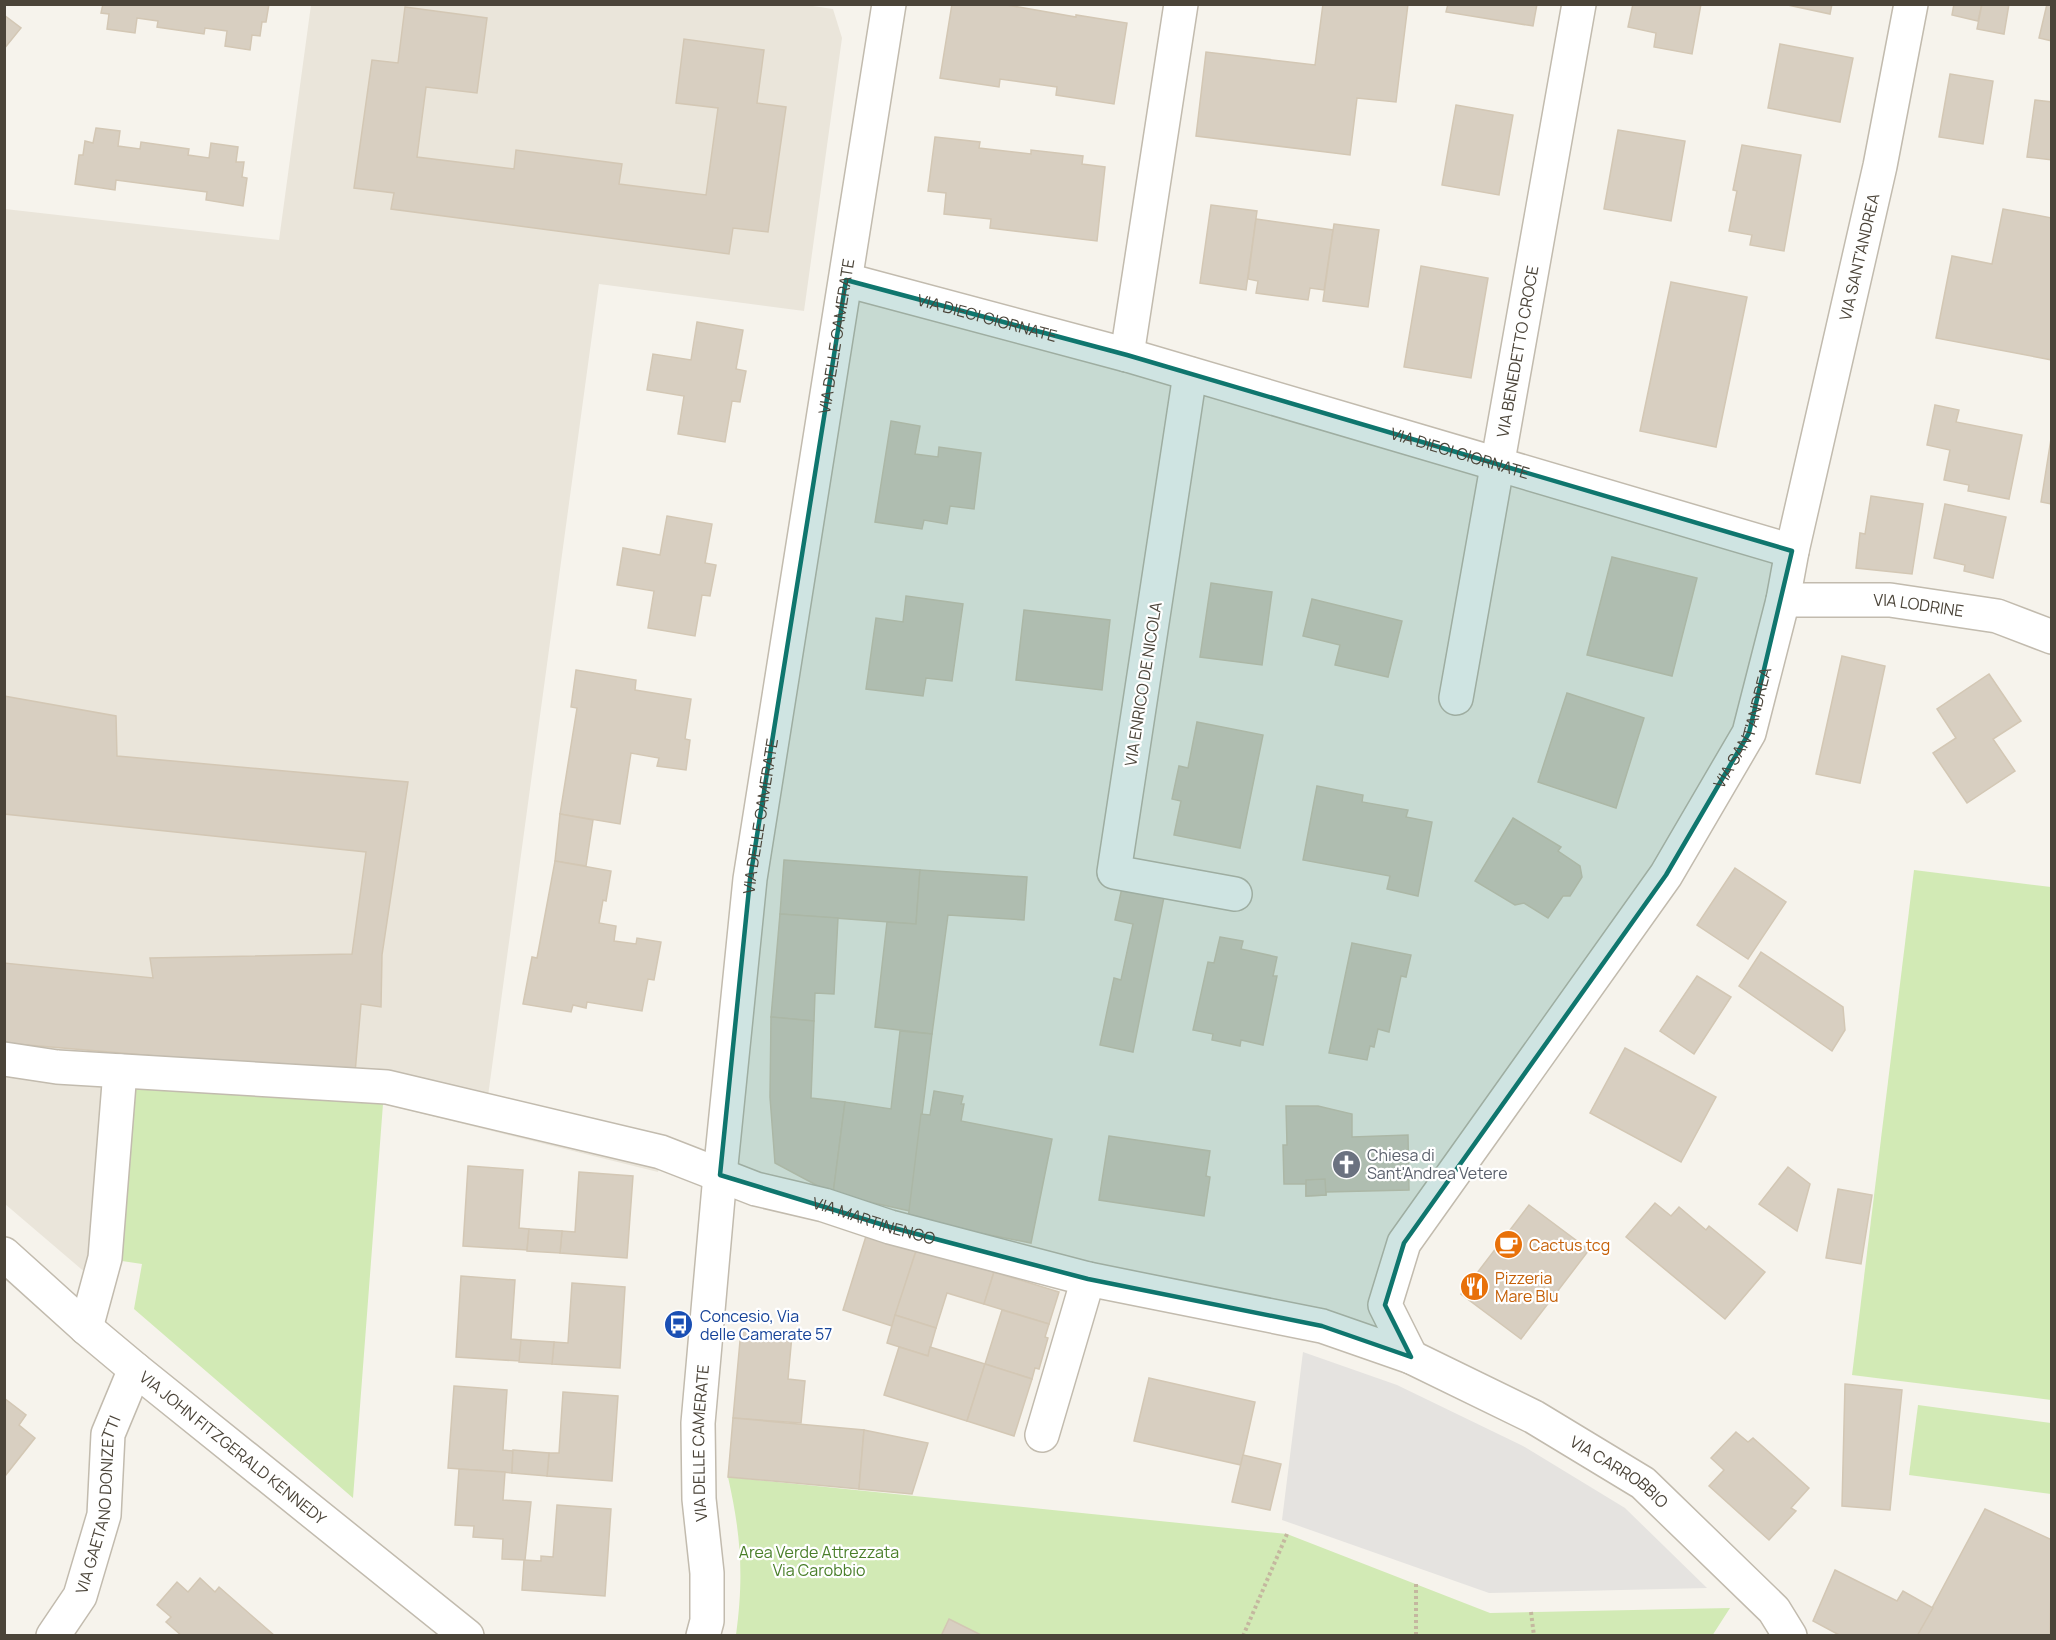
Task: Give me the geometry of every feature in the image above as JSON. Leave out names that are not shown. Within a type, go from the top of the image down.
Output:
[{"type":"street","name":"VIA DELLE CAMERATE","points":[[703,1635],[707,1621],[707,1573],[699,1499],[698,1423],[750,879],[889,4]]},
{"type":"street","points":[[1127,355],[1181,4]]},
{"type":"street","name":"VIA BENEDETTO CROCE","points":[[1456,698],[1579,4]]},
{"type":"street","name":"VIA SANT'ANDREA","points":[[1411,1357],[1385,1305],[1404,1243],[1666,875],[1749,733],[1783,600],[1792,551],[1880,166],[1911,4]]},
{"type":"street","name":"VIA DIECI GIORNATE","points":[[846,280],[1127,355],[1792,551]]},
{"type":"street","name":"VIA ENRICO DE NICOLA","points":[[1190,374],[1114,872],[1235,894]]},
{"type":"street","name":"VIA LODRINE","points":[[1783,600],[1890,600],[1997,616],[2052,637]]},
{"type":"street","name":"VIA MARTINENGO","points":[[4,1059],[57,1067],[387,1087],[661,1152],[756,1189],[824,1205],[890,1227],[1088,1279],[1322,1326],[1411,1357]]},
{"type":"street","points":[[86,1328],[105,1258],[120,1071]]},
{"type":"street","name":"VIA JOHN FITZGERALD KENNEDY","points":[[4,1254],[135,1369],[467,1635]]},
{"type":"street","points":[[1042,1435],[1088,1279]]},
{"type":"street","name":"VIA CARROBBIO","points":[[1411,1357],[1534,1417],[1643,1483],[1774,1610],[1790,1635]]},
{"type":"street","name":"VIA GAETANO DONIZETTI","points":[[53,1635],[80,1596],[104,1515],[108,1434],[135,1369]]},
{"type":"path","points":[[1243,1635],[1287,1534]]},
{"type":"path","points":[[1416,1584],[1416,1635]]},
{"type":"path","points":[[1531,1612],[1534,1635]]},
{"type":"highlighted area","points":[[846,280],[1127,355],[1792,551],[1749,733],[1666,875],[1404,1243],[1385,1305],[1411,1357],[1322,1326],[1088,1279],[890,1227],[720,1175],[750,879]]},
{"type":"shaded area","points":[[799,4],[833,9],[842,38],[804,311],[599,284],[488,1096],[664,1137],[658,1172],[383,1104],[136,1088],[122,1261],[88,1257],[87,1274],[5,1204],[5,209],[279,240],[311,5]],"holes":[[[406,7],[487,19],[477,93],[426,87],[417,157],[514,169],[517,150],[621,164],[619,184],[706,195],[718,108],[676,103],[684,39],[764,50],[757,103],[785,107],[768,232],[733,228],[729,254],[392,209],[394,193],[355,188],[372,61],[398,63]]]},
{"type":"shaded area","points":[[1303,1352],[1397,1385],[1523,1446],[1625,1508],[1707,1588],[1489,1593],[1282,1520]]},
{"type":"green space","points":[[1914,870],[2051,887],[2051,1400],[1852,1375]]},
{"type":"green space","points":[[136,1088],[383,1104],[353,1498],[134,1309],[142,1264],[122,1261]]},
{"type":"green space","points":[[1918,1405],[2051,1423],[2051,1494],[1909,1475]]},
{"type":"green space","name":"Area Verde Attrezzata Via Carobbio","points":[[728,1477],[1287,1534],[1490,1613],[1730,1608],[1712,1636],[736,1635],[740,1594],[740,1556]]},
{"type":"building","points":[[103,4],[269,4],[266,22],[262,22],[260,36],[252,35],[250,50],[225,46],[227,31],[205,28],[204,34],[157,27],[158,21],[137,18],[135,33],[107,29],[109,14],[101,13]]},
{"type":"building","points":[[952,4],[1001,4],[1127,23],[1114,104],[1056,95],[1057,87],[1000,79],[999,87],[940,78]]},
{"type":"building","points":[[1323,4],[1408,4],[1396,102],[1357,98],[1350,155],[1196,136],[1206,52],[1315,65]]},
{"type":"building","points":[[1448,4],[1537,4],[1533,26],[1446,12]]},
{"type":"building","points":[[1633,4],[1701,4],[1692,54],[1654,47],[1656,33],[1628,27]]},
{"type":"building","points":[[1783,4],[1832,4],[1830,14]]},
{"type":"building","points":[[1954,4],[1982,4],[1978,21],[1952,15]]},
{"type":"building","points":[[1982,4],[2009,4],[2004,34],[1977,29]]},
{"type":"building","points":[[2047,4],[2052,4],[2052,41],[2039,38]]},
{"type":"building","points":[[405,7],[487,18],[477,93],[426,87],[417,157],[514,169],[516,150],[622,164],[619,184],[706,195],[718,108],[676,103],[684,39],[764,50],[757,103],[786,107],[768,232],[733,228],[729,254],[391,209],[394,193],[354,188],[372,60],[398,63]]},
{"type":"building","points":[[4,15],[21,28],[4,49]]},
{"type":"building","points":[[1780,44],[1853,58],[1840,122],[1768,108]]},
{"type":"building","points":[[1950,74],[1993,81],[1983,144],[1939,137]]},
{"type":"building","points":[[2035,100],[2052,102],[2052,160],[2027,157]]},
{"type":"building","points":[[1456,105],[1513,115],[1499,195],[1442,185]]},
{"type":"building","points":[[96,128],[120,131],[118,146],[140,149],[141,142],[189,149],[188,155],[209,158],[211,143],[238,147],[236,162],[244,162],[242,177],[247,178],[243,206],[206,200],[207,192],[116,180],[115,190],[75,184],[79,155],[83,155],[85,141],[93,143]]},
{"type":"building","points":[[1618,130],[1685,141],[1671,221],[1604,209]]},
{"type":"building","points":[[935,137],[980,142],[979,148],[1031,154],[1031,150],[1083,156],[1082,164],[1105,167],[1097,241],[990,228],[991,219],[944,214],[946,193],[928,191]]},
{"type":"building","points":[[1742,145],[1801,155],[1784,251],[1750,245],[1752,235],[1729,231],[1737,191],[1733,190]]},
{"type":"building","points":[[1211,205],[1257,211],[1246,290],[1200,283]]},
{"type":"building","points":[[2003,209],[2052,218],[2052,360],[1936,338],[1952,256],[1992,264]]},
{"type":"building","points":[[1256,219],[1333,230],[1324,290],[1310,288],[1308,300],[1256,293],[1258,281],[1248,279]]},
{"type":"building","points":[[1334,224],[1379,230],[1368,307],[1323,301]]},
{"type":"building","points":[[1421,266],[1488,278],[1471,378],[1404,367]]},
{"type":"building","points":[[1671,282],[1747,297],[1716,447],[1640,431]]},
{"type":"building","points":[[697,322],[743,330],[736,369],[746,371],[740,402],[732,401],[725,442],[678,434],[684,396],[647,390],[653,354],[691,360]]},
{"type":"building","points":[[1935,405],[1959,410],[1956,422],[2022,435],[2009,499],[1968,491],[1969,485],[1944,480],[1950,450],[1927,445]]},
{"type":"building","points":[[891,421],[920,426],[915,454],[938,457],[939,447],[981,453],[974,509],[950,506],[947,524],[924,520],[922,529],[875,522]]},
{"type":"building","points":[[2052,439],[2052,504],[2041,502]]},
{"type":"building","points":[[1871,496],[1923,504],[1912,574],[1856,568],[1860,533],[1865,534]]},
{"type":"building","points":[[1945,504],[2006,517],[1993,578],[1964,571],[1965,565],[1934,558]]},
{"type":"building","points":[[667,516],[712,524],[705,563],[716,565],[710,596],[702,595],[695,636],[648,628],[654,591],[617,585],[623,548],[660,555]]},
{"type":"building","points":[[1612,557],[1697,578],[1672,676],[1587,655]]},
{"type":"building","points":[[1211,583],[1272,592],[1262,665],[1200,657]]},
{"type":"building","points":[[906,596],[963,604],[952,681],[926,678],[923,696],[866,689],[876,618],[903,622]]},
{"type":"building","points":[[1312,599],[1402,621],[1388,677],[1335,665],[1340,645],[1303,636]]},
{"type":"building","points":[[1024,610],[1110,620],[1102,690],[1016,680]]},
{"type":"building","points":[[1842,656],[1885,666],[1860,783],[1816,774]]},
{"type":"building","points":[[576,670],[636,680],[635,690],[691,699],[685,739],[690,740],[686,770],[657,766],[659,758],[631,753],[620,824],[560,814],[577,708],[571,707]]},
{"type":"building","points":[[1989,674],[2021,721],[1993,739],[2015,771],[1967,803],[1933,753],[1956,738],[1937,709]]},
{"type":"building","points":[[1567,693],[1644,718],[1616,808],[1538,782]]},
{"type":"building","points":[[4,696],[116,716],[117,756],[408,782],[382,955],[381,1007],[361,1004],[355,1073],[4,1043],[4,963],[153,978],[150,958],[352,954],[366,852],[4,814]]},
{"type":"building","points":[[1197,722],[1263,735],[1240,848],[1174,835],[1181,801],[1172,799],[1179,766],[1188,768]]},
{"type":"building","points":[[1317,786],[1363,795],[1362,802],[1408,810],[1406,817],[1432,822],[1418,896],[1387,889],[1390,876],[1303,860]]},
{"type":"building","points":[[560,814],[593,820],[586,866],[555,861]]},
{"type":"building","points":[[1513,818],[1561,847],[1558,851],[1580,866],[1582,877],[1570,896],[1563,896],[1548,918],[1524,903],[1515,905],[1475,881]]},
{"type":"building","points":[[784,860],[920,870],[916,924],[780,914]]},
{"type":"building","points":[[555,861],[611,871],[606,901],[603,900],[599,923],[616,926],[614,941],[636,944],[637,938],[661,942],[654,980],[648,979],[642,1011],[587,1002],[586,1008],[573,1005],[571,1012],[523,1004],[532,957],[537,958]]},
{"type":"building","points":[[1735,868],[1786,902],[1748,959],[1697,925]]},
{"type":"building","points":[[920,870],[1027,877],[1024,920],[948,915],[932,1034],[875,1027],[887,922],[916,924]]},
{"type":"building","points":[[1123,883],[1165,892],[1133,1052],[1100,1045],[1114,978],[1121,980],[1133,924],[1115,920]]},
{"type":"building","points":[[780,914],[838,918],[834,994],[815,993],[814,1021],[771,1017]]},
{"type":"building","points":[[1220,937],[1243,941],[1241,949],[1277,957],[1273,976],[1277,976],[1263,1045],[1241,1040],[1240,1046],[1212,1040],[1213,1034],[1193,1030],[1208,962],[1214,963]]},
{"type":"building","points":[[1352,943],[1411,955],[1406,977],[1401,976],[1389,1032],[1378,1029],[1374,1047],[1370,1046],[1367,1060],[1329,1053]]},
{"type":"building","points":[[1761,952],[1843,1007],[1845,1030],[1832,1051],[1739,986]]},
{"type":"building","points":[[1697,976],[1731,997],[1694,1054],[1660,1031]]},
{"type":"building","points":[[771,1017],[814,1021],[811,1098],[845,1102],[833,1194],[775,1163],[770,1097]]},
{"type":"building","points":[[900,1031],[932,1034],[910,1211],[833,1194],[845,1102],[891,1109]]},
{"type":"building","points":[[1625,1048],[1716,1097],[1681,1162],[1590,1113]]},
{"type":"building","points":[[934,1091],[963,1096],[961,1121],[1052,1139],[1031,1243],[908,1219],[921,1114],[930,1115]]},
{"type":"building","name":"Chiesa di Sant'Andrea Vetere","points":[[1286,1106],[1318,1106],[1352,1114],[1352,1137],[1408,1135],[1409,1190],[1326,1192],[1326,1195],[1306,1196],[1306,1184],[1284,1184],[1283,1145],[1287,1145]]},
{"type":"building","points":[[1109,1136],[1210,1151],[1206,1176],[1210,1177],[1204,1216],[1099,1200]]},
{"type":"building","points":[[468,1166],[523,1170],[519,1228],[529,1229],[527,1250],[463,1246]]},
{"type":"building","points":[[1788,1167],[1810,1184],[1797,1231],[1759,1204]]},
{"type":"building","points":[[579,1172],[633,1176],[627,1258],[560,1253],[562,1231],[575,1232]]},
{"type":"building","points":[[1325,1179],[1326,1195],[1306,1196],[1306,1180]]},
{"type":"building","points":[[1838,1189],[1872,1195],[1861,1264],[1826,1258]]},
{"type":"building","points":[[1655,1203],[1671,1216],[1679,1207],[1706,1230],[1709,1226],[1765,1272],[1725,1319],[1626,1237]]},
{"type":"building","points":[[1529,1205],[1589,1250],[1521,1339],[1461,1294]]},
{"type":"building","points":[[529,1229],[562,1231],[560,1253],[527,1251]]},
{"type":"building","points":[[867,1233],[917,1248],[892,1326],[843,1310]]},
{"type":"building","points":[[917,1248],[994,1272],[984,1304],[947,1293],[936,1328],[895,1315]]},
{"type":"building","points":[[994,1272],[1059,1292],[1049,1324],[984,1304]]},
{"type":"building","points":[[461,1276],[515,1280],[511,1339],[521,1340],[520,1361],[456,1357]]},
{"type":"building","points":[[572,1283],[625,1287],[620,1368],[552,1364],[554,1342],[568,1343]]},
{"type":"building","points":[[1002,1310],[1049,1324],[1045,1337],[1048,1338],[1039,1369],[1035,1368],[1032,1379],[985,1364]]},
{"type":"building","points":[[895,1315],[936,1328],[928,1356],[887,1343]]},
{"type":"building","points":[[741,1330],[792,1335],[788,1379],[805,1381],[801,1423],[733,1418]]},
{"type":"building","points":[[521,1340],[554,1342],[552,1364],[519,1362]]},
{"type":"building","points":[[899,1347],[928,1356],[930,1347],[985,1364],[967,1421],[884,1395]]},
{"type":"building","points":[[985,1364],[1032,1379],[1014,1436],[967,1421]]},
{"type":"building","points":[[1149,1378],[1255,1402],[1241,1465],[1134,1441]]},
{"type":"building","points":[[1845,1384],[1902,1390],[1890,1510],[1842,1506]]},
{"type":"building","points":[[454,1386],[507,1390],[503,1450],[513,1451],[512,1473],[448,1468]]},
{"type":"building","points":[[563,1392],[618,1396],[612,1481],[547,1476],[549,1453],[559,1453]]},
{"type":"building","points":[[4,1398],[26,1415],[19,1425],[35,1438],[5,1476]]},
{"type":"building","points":[[733,1418],[864,1430],[859,1489],[728,1477]]},
{"type":"building","points":[[864,1430],[928,1443],[912,1494],[859,1489]]},
{"type":"building","points":[[1736,1432],[1748,1442],[1753,1438],[1809,1488],[1791,1508],[1796,1511],[1769,1540],[1709,1486],[1724,1470],[1711,1458]]},
{"type":"building","points":[[513,1450],[549,1453],[547,1476],[512,1473]]},
{"type":"building","points":[[1243,1455],[1281,1464],[1270,1510],[1232,1502]]},
{"type":"building","points":[[459,1469],[505,1472],[503,1500],[531,1502],[525,1560],[502,1559],[503,1539],[473,1537],[474,1526],[455,1525]]},
{"type":"building","points":[[557,1505],[611,1509],[605,1596],[522,1590],[524,1560],[541,1561],[541,1556],[553,1557]]},
{"type":"building","points":[[1985,1509],[2052,1540],[2050,1636],[1917,1636]]},
{"type":"building","points":[[1835,1570],[1897,1601],[1903,1591],[1933,1608],[1917,1636],[1841,1636],[1813,1621]]},
{"type":"building","points":[[200,1578],[215,1592],[219,1587],[275,1636],[182,1636],[166,1622],[171,1617],[157,1605],[177,1582],[188,1592]]},
{"type":"building","points":[[949,1619],[983,1636],[941,1636]]},
{"type":"place","name":"Chiesa di Sant'Andrea Vetere","points":[[1346,1164]]},
{"type":"place","name":"Cactus tcg","points":[[1508,1245]]},
{"type":"place","name":"Pizzeria Mare Blu","points":[[1474,1287]]},
{"type":"place","name":"Concesio, Via delle Camerate 57","points":[[679,1325]]}]
